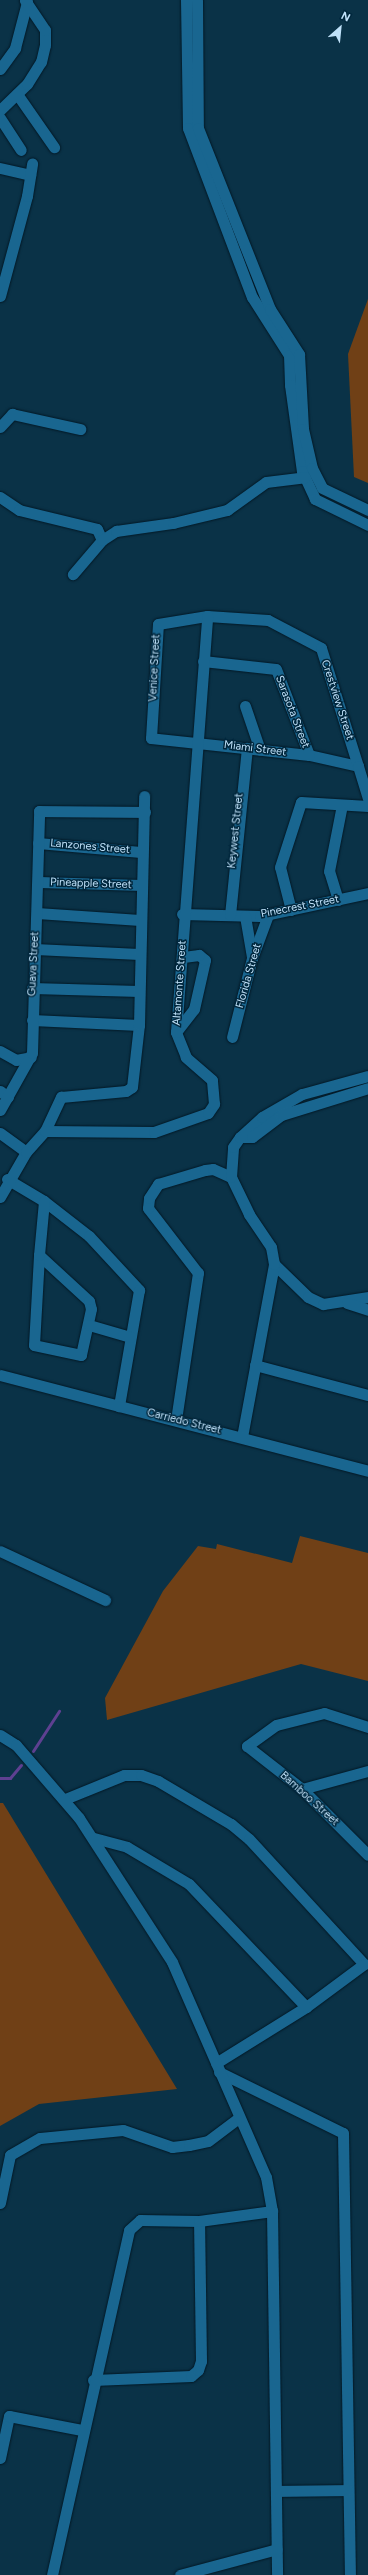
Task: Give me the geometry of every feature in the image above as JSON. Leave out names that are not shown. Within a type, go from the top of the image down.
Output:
[{"type":"street","points":[[186,0],[188,128],[252,297],[289,355],[296,445],[305,477],[315,499],[368,524]]},
{"type":"street","points":[[197,0],[198,128],[270,309],[299,354],[303,429],[312,468],[322,488],[368,510]]},
{"type":"street","points":[[0,69],[15,48],[26,1]]},
{"type":"street","points":[[0,110],[17,94],[40,62],[47,35],[26,1]]},
{"type":"street","points":[[17,94],[54,147]]},
{"type":"street","points":[[0,118],[22,150]]},
{"type":"street","points":[[0,293],[32,163]]},
{"type":"street","points":[[0,168],[30,175]]},
{"type":"street","points":[[0,427],[12,414],[80,429]]},
{"type":"street","points":[[74,574],[102,540],[116,531],[173,523],[228,510],[266,482],[305,477]]},
{"type":"street","points":[[0,497],[19,510],[57,522],[92,526],[97,529],[102,540]]},
{"type":"street","name":"Altamonte Street","points":[[45,1130],[154,1132],[208,1113],[214,1104],[212,1080],[186,1057],[176,1032],[183,957],[182,914],[195,740],[207,616]]},
{"type":"street","name":"Venice Street","points":[[151,738],[158,624],[207,616]]},
{"type":"street","name":"Crestview Street","points":[[207,616],[268,620],[321,648],[368,799]]},
{"type":"street","name":"Sarasota Street","points":[[203,661],[276,670],[309,755]]},
{"type":"street","points":[[245,706],[260,750]]},
{"type":"street","name":"Miami Street","points":[[151,738],[195,740],[260,750],[309,755],[358,766]]},
{"type":"street","name":"Keywest Street","points":[[230,915],[247,748]]},
{"type":"street","points":[[0,1197],[7,1179],[26,1152],[45,1130],[61,1097],[129,1090],[137,1062],[139,1025],[139,954],[142,885],[141,852],[145,812],[144,796]]},
{"type":"street","points":[[291,910],[280,867],[301,802],[368,806]]},
{"type":"street","points":[[338,900],[329,871],[342,805]]},
{"type":"street","name":"Guava Street","points":[[0,1110],[4,1094],[31,1057],[32,988],[39,882],[39,811],[145,812]]},
{"type":"street","name":"Lanzones Street","points":[[38,843],[141,852]]},
{"type":"street","name":"Pineapple Street","points":[[39,882],[142,885]]},
{"type":"street","name":"Pinecrest Street","points":[[182,914],[245,916],[268,915],[368,893]]},
{"type":"street","points":[[37,913],[140,920]]},
{"type":"street","name":"Florida Street","points":[[232,1037],[252,958],[268,915]]},
{"type":"street","points":[[245,916],[252,958]]},
{"type":"street","points":[[35,949],[139,954]]},
{"type":"street","points":[[176,1032],[194,1009],[205,960],[199,955],[183,957]]},
{"type":"street","points":[[32,988],[139,991]]},
{"type":"street","points":[[32,1020],[139,1025]]},
{"type":"street","points":[[0,1051],[16,1060],[31,1057]]},
{"type":"street","points":[[242,1437],[274,1264],[271,1247],[249,1214],[232,1177],[233,1147],[240,1137],[262,1117],[302,1094],[368,1076]]},
{"type":"street","points":[[240,1137],[252,1137],[281,1115],[368,1088]]},
{"type":"street","points":[[0,1133],[26,1152]]},
{"type":"street","points":[[176,1420],[198,1273],[148,1208],[149,1198],[158,1184],[204,1170],[213,1169],[232,1177]]},
{"type":"street","points":[[7,1179],[44,1201],[89,1236],[139,1290],[118,1406]]},
{"type":"street","points":[[39,1255],[89,1301],[88,1325],[81,1355],[34,1345],[39,1255],[44,1201]]},
{"type":"street","points":[[274,1264],[308,1298],[323,1304],[347,1303],[368,1297]]},
{"type":"street","points":[[347,1303],[368,1310]]},
{"type":"street","points":[[88,1325],[130,1337]]},
{"type":"street","points":[[255,1366],[368,1395]]},
{"type":"street","name":"Carriedo Street","points":[[0,1375],[368,1471]]},
{"type":"street","points":[[0,1551],[105,1600]]},
{"type":"street","name":"Bamboo Street","points":[[366,1850],[302,1789],[247,1746],[276,1725],[324,1713],[368,1727]]},
{"type":"street","points":[[0,1735],[16,1745],[65,1799],[94,1838],[172,1962],[238,2118],[266,2177],[272,2211],[277,2575]]},
{"type":"street","points":[[302,1789],[368,1771]]},
{"type":"street","points":[[65,1799],[124,1775],[141,1775],[231,1824],[249,1839],[364,1964],[306,2007],[217,2067]]},
{"type":"street","points":[[94,1838],[126,1847],[190,1884],[306,2007]]},
{"type":"street","points":[[217,2067],[343,2133],[350,2575]]},
{"type":"street","points":[[0,2162],[10,2155],[49,2135],[115,2130],[136,2133],[172,2147],[189,2145],[208,2141],[238,2118]]},
{"type":"street","points":[[0,2203],[10,2155]]},
{"type":"street","points":[[52,2575],[93,2380],[133,2223],[199,2221],[272,2211]]},
{"type":"street","points":[[93,2380],[191,2376],[198,2370],[201,2361],[199,2221]]},
{"type":"street","points":[[0,2458],[9,2416],[82,2430]]},
{"type":"street","points":[[276,2491],[348,2490]]},
{"type":"street","points":[[180,2575],[277,2549]]},
{"type":"shaded area","points":[[368,299],[368,483],[354,477],[348,354]]},
{"type":"shaded area","points":[[300,1536],[368,1553],[368,1681],[301,1664],[107,1720],[105,1698],[163,1591],[198,1546],[216,1549],[217,1544],[292,1563]]},
{"type":"shaded area","points":[[0,1803],[3,1803],[177,2089],[39,2104],[0,2126]]},
{"type":"waterway","points":[[33,1751],[59,1711]]},
{"type":"waterway","points":[[0,1778],[10,1778],[21,1765]]}]
